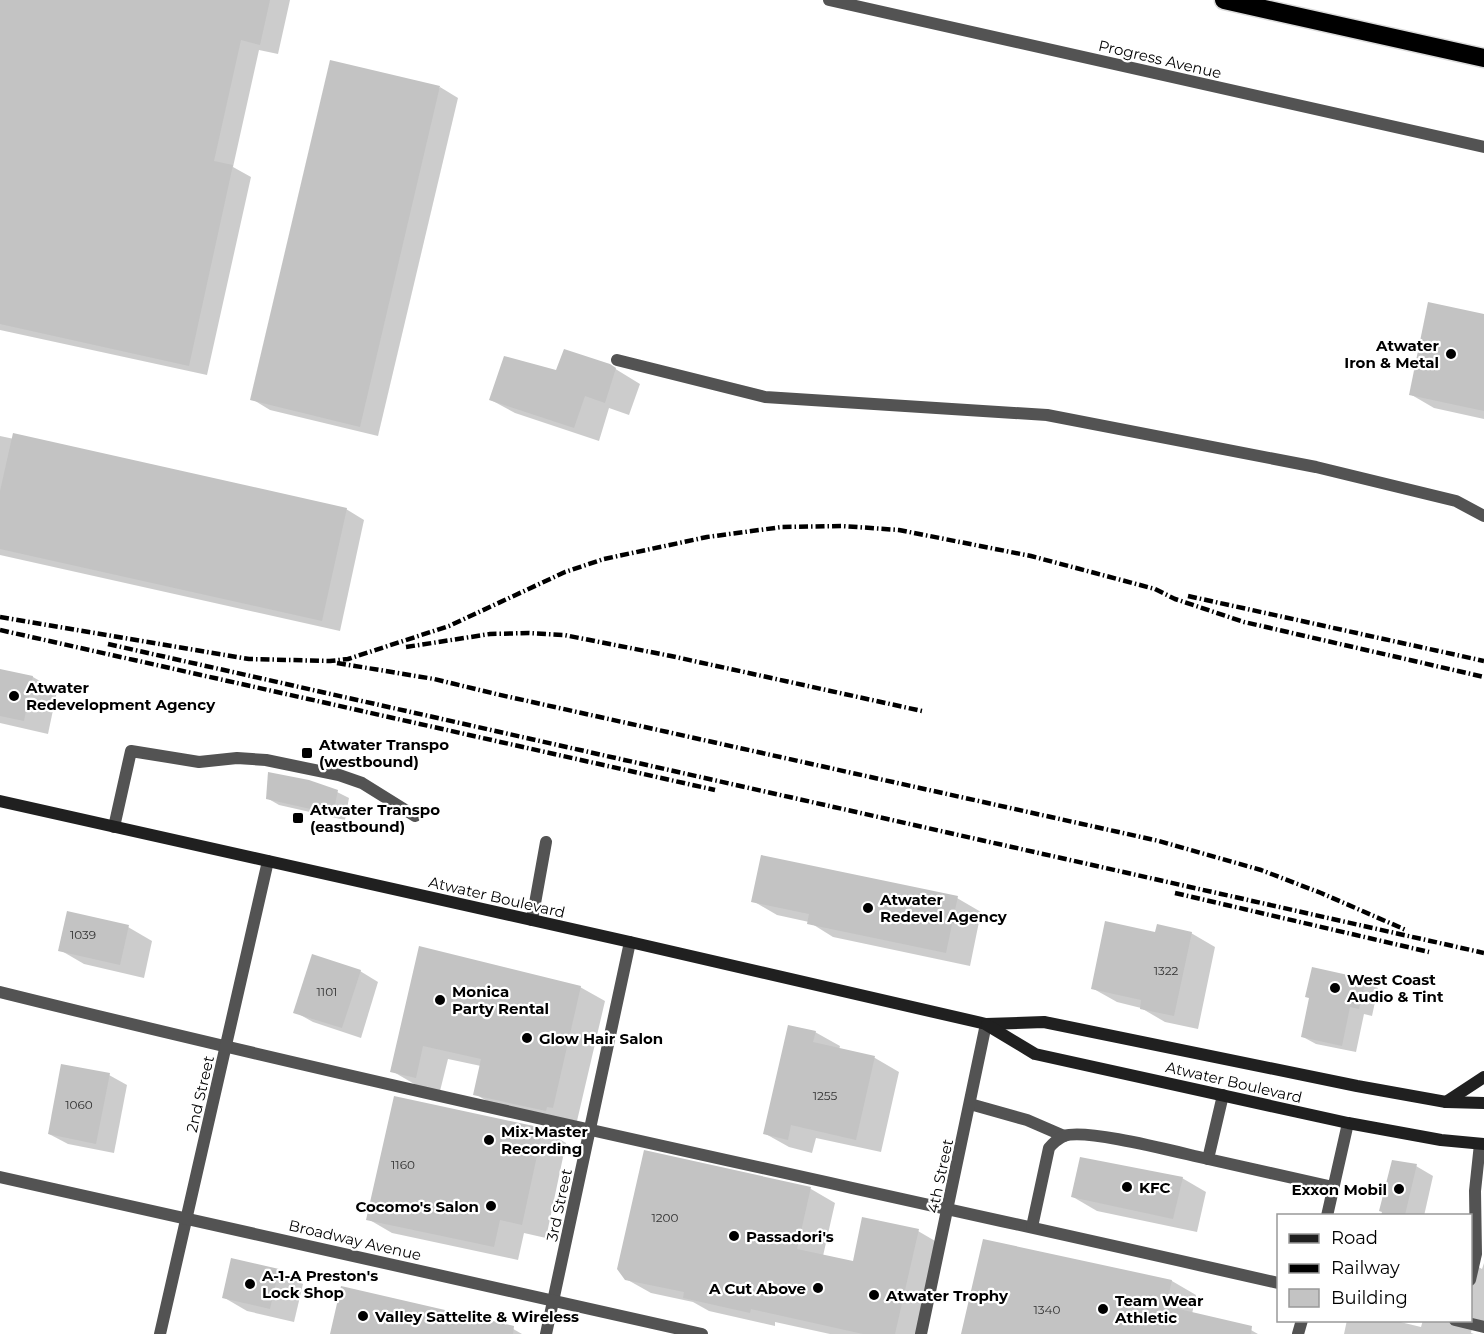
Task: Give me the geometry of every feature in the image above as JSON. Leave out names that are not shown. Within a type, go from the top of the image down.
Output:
[{"type":"highway","points":[[1224,0],[1484,58]]},
{"type":"main road","name":"Atwater Boulevard","points":[[0,801],[986,1024],[1044,1022],[1446,1102],[1484,1103]]},
{"type":"main road","name":"Atwater Boulevard","points":[[986,1024],[1035,1053],[1348,1123],[1441,1140],[1482,1144]]},
{"type":"main road","points":[[1446,1102],[1484,1077]]},
{"type":"street","name":"Progress Avenue","points":[[829,0],[1484,147]]},
{"type":"street","points":[[617,360],[765,398],[1047,415],[1328,470],[1456,501],[1484,516]]},
{"type":"street","points":[[114,827],[131,751],[199,762],[237,758],[266,760],[339,775],[362,783],[415,816]]},
{"type":"street","points":[[532,920],[546,842]]},
{"type":"street","name":"2nd Street","points":[[160,1334],[268,861]]},
{"type":"street","name":"3rd Street","points":[[546,1334],[630,942]]},
{"type":"street","points":[[0,992],[590,1131],[1277,1283]]},
{"type":"street","name":"4th Street","points":[[921,1334],[986,1024]]},
{"type":"street","points":[[1208,1159],[1223,1095]]},
{"type":"street","points":[[970,1104],[1027,1120],[1064,1136]]},
{"type":"street","points":[[1327,1214],[1348,1123]]},
{"type":"street","points":[[1032,1227],[1049,1148],[1064,1136],[1088,1134],[1333,1187]]},
{"type":"street","points":[[1472,1271],[1476,1254],[1475,1191],[1482,1144]]},
{"type":"street","name":"Broadway Avenue","points":[[0,1177],[702,1334]]},
{"type":"street","points":[[1464,1322],[1484,1327]]},
{"type":"building","points":[[0,0],[270,0],[260,45],[241,40],[214,161],[233,165],[189,366],[0,324]]},
{"type":"building","points":[[330,60],[440,86],[360,427],[250,400]]},
{"type":"building","name":"Atwater Iron & Metal","points":[[1428,302],[1484,314],[1484,411],[1409,395]]},
{"type":"building","points":[[564,349],[616,368],[605,403],[585,396],[574,428],[489,400],[504,356],[556,370]]},
{"type":"building","points":[[13,433],[347,508],[322,621],[0,549],[0,491]]},
{"type":"building","name":"Atwater Redevelopment Agency","points":[[0,669],[33,676],[24,721],[0,716]]},
{"type":"building","points":[[268,772],[309,780],[338,790],[333,814],[266,799]]},
{"type":"building","name":"Atwater Redevel Agency","points":[[761,855],[958,896],[946,953],[807,924],[809,914],[751,902]]},
{"type":"building","points":[[67,911],[129,925],[120,965],[58,951]]},
{"type":"building","points":[[1105,921],[1155,932],[1157,924],[1192,932],[1174,1016],[1140,1009],[1141,1000],[1091,989]]},
{"type":"building","points":[[419,946],[581,986],[553,1108],[547,1107],[546,1111],[473,1095],[481,1059],[423,1046],[416,1078],[390,1072]]},
{"type":"building","points":[[312,954],[361,970],[342,1028],[293,1013]]},
{"type":"building","points":[[1312,967],[1366,979],[1359,1009],[1350,1007],[1342,1046],[1301,1037],[1309,998],[1305,997]]},
{"type":"building","points":[[788,1025],[816,1031],[813,1042],[875,1056],[856,1140],[791,1125],[788,1140],[763,1134]]},
{"type":"building","points":[[61,1064],[110,1073],[96,1144],[48,1134]]},
{"type":"building","points":[[394,1096],[543,1128],[522,1225],[500,1220],[494,1247],[366,1220]]},
{"type":"building","points":[[644,1150],[811,1187],[797,1249],[853,1261],[862,1217],[919,1229],[895,1334],[863,1334],[751,1309],[750,1313],[683,1298],[684,1292],[625,1280],[617,1269]]},
{"type":"building","name":"KFC","points":[[1080,1157],[1183,1177],[1173,1219],[1071,1197]]},
{"type":"building","points":[[1392,1160],[1417,1164],[1405,1214],[1381,1214],[1379,1211]]},
{"type":"building","points":[[983,1239],[1172,1280],[1166,1306],[1252,1326],[1251,1334],[961,1334]]},
{"type":"building","name":"A-1-A Preston's Lock Shop","points":[[231,1258],[279,1269],[270,1309],[222,1298]]},
{"type":"building","points":[[341,1286],[514,1326],[513,1334],[330,1334]]},
{"type":"railway","points":[[0,617],[249,659],[330,661],[348,659],[449,626],[565,572],[604,559],[707,537],[782,527],[842,526],[899,530],[1031,556],[1155,589],[1175,599],[1244,622],[1484,677]]},
{"type":"railway","points":[[1188,596],[1484,661]]},
{"type":"railway","points":[[0,630],[715,790]]},
{"type":"railway","points":[[406,647],[490,634],[564,635],[922,711]]},
{"type":"railway","points":[[108,644],[1484,953]]},
{"type":"railway","points":[[337,663],[434,679],[1159,841],[1261,870],[1406,930]]},
{"type":"railway","points":[[1175,893],[1429,952]]},
{"type":"place","name":"Atwater Iron & Metal","points":[[1451,354]]},
{"type":"place","name":"Atwater Redevelopment Agency","points":[[14,696]]},
{"type":"place","name":"Atwater Transpo (westbound)","points":[[307,753]]},
{"type":"place","name":"Atwater Transpo (eastbound)","points":[[298,818]]},
{"type":"place","name":"Atwater Redevel Agency","points":[[868,908]]},
{"type":"place","name":"West Coast Audio & Tint","points":[[1335,988]]},
{"type":"place","name":"Monica Party Rental","points":[[440,1000]]},
{"type":"place","name":"Glow Hair Salon","points":[[527,1038]]},
{"type":"place","name":"Mix-Master Recording","points":[[489,1140]]},
{"type":"place","name":"KFC","points":[[1127,1187]]},
{"type":"place","name":"Exxon Mobil","points":[[1399,1189]]},
{"type":"place","name":"Cocomo's Salon","points":[[491,1206]]},
{"type":"place","name":"Passadori's","points":[[734,1236]]},
{"type":"place","name":"A-1-A Preston's Lock Shop","points":[[250,1284]]},
{"type":"place","name":"A Cut Above","points":[[818,1288]]},
{"type":"place","name":"Atwater Trophy","points":[[874,1295]]},
{"type":"place","name":"Team Wear Athletic","points":[[1103,1309]]},
{"type":"place","name":"Valley Sattelite & Wireless","points":[[363,1316]]}]
